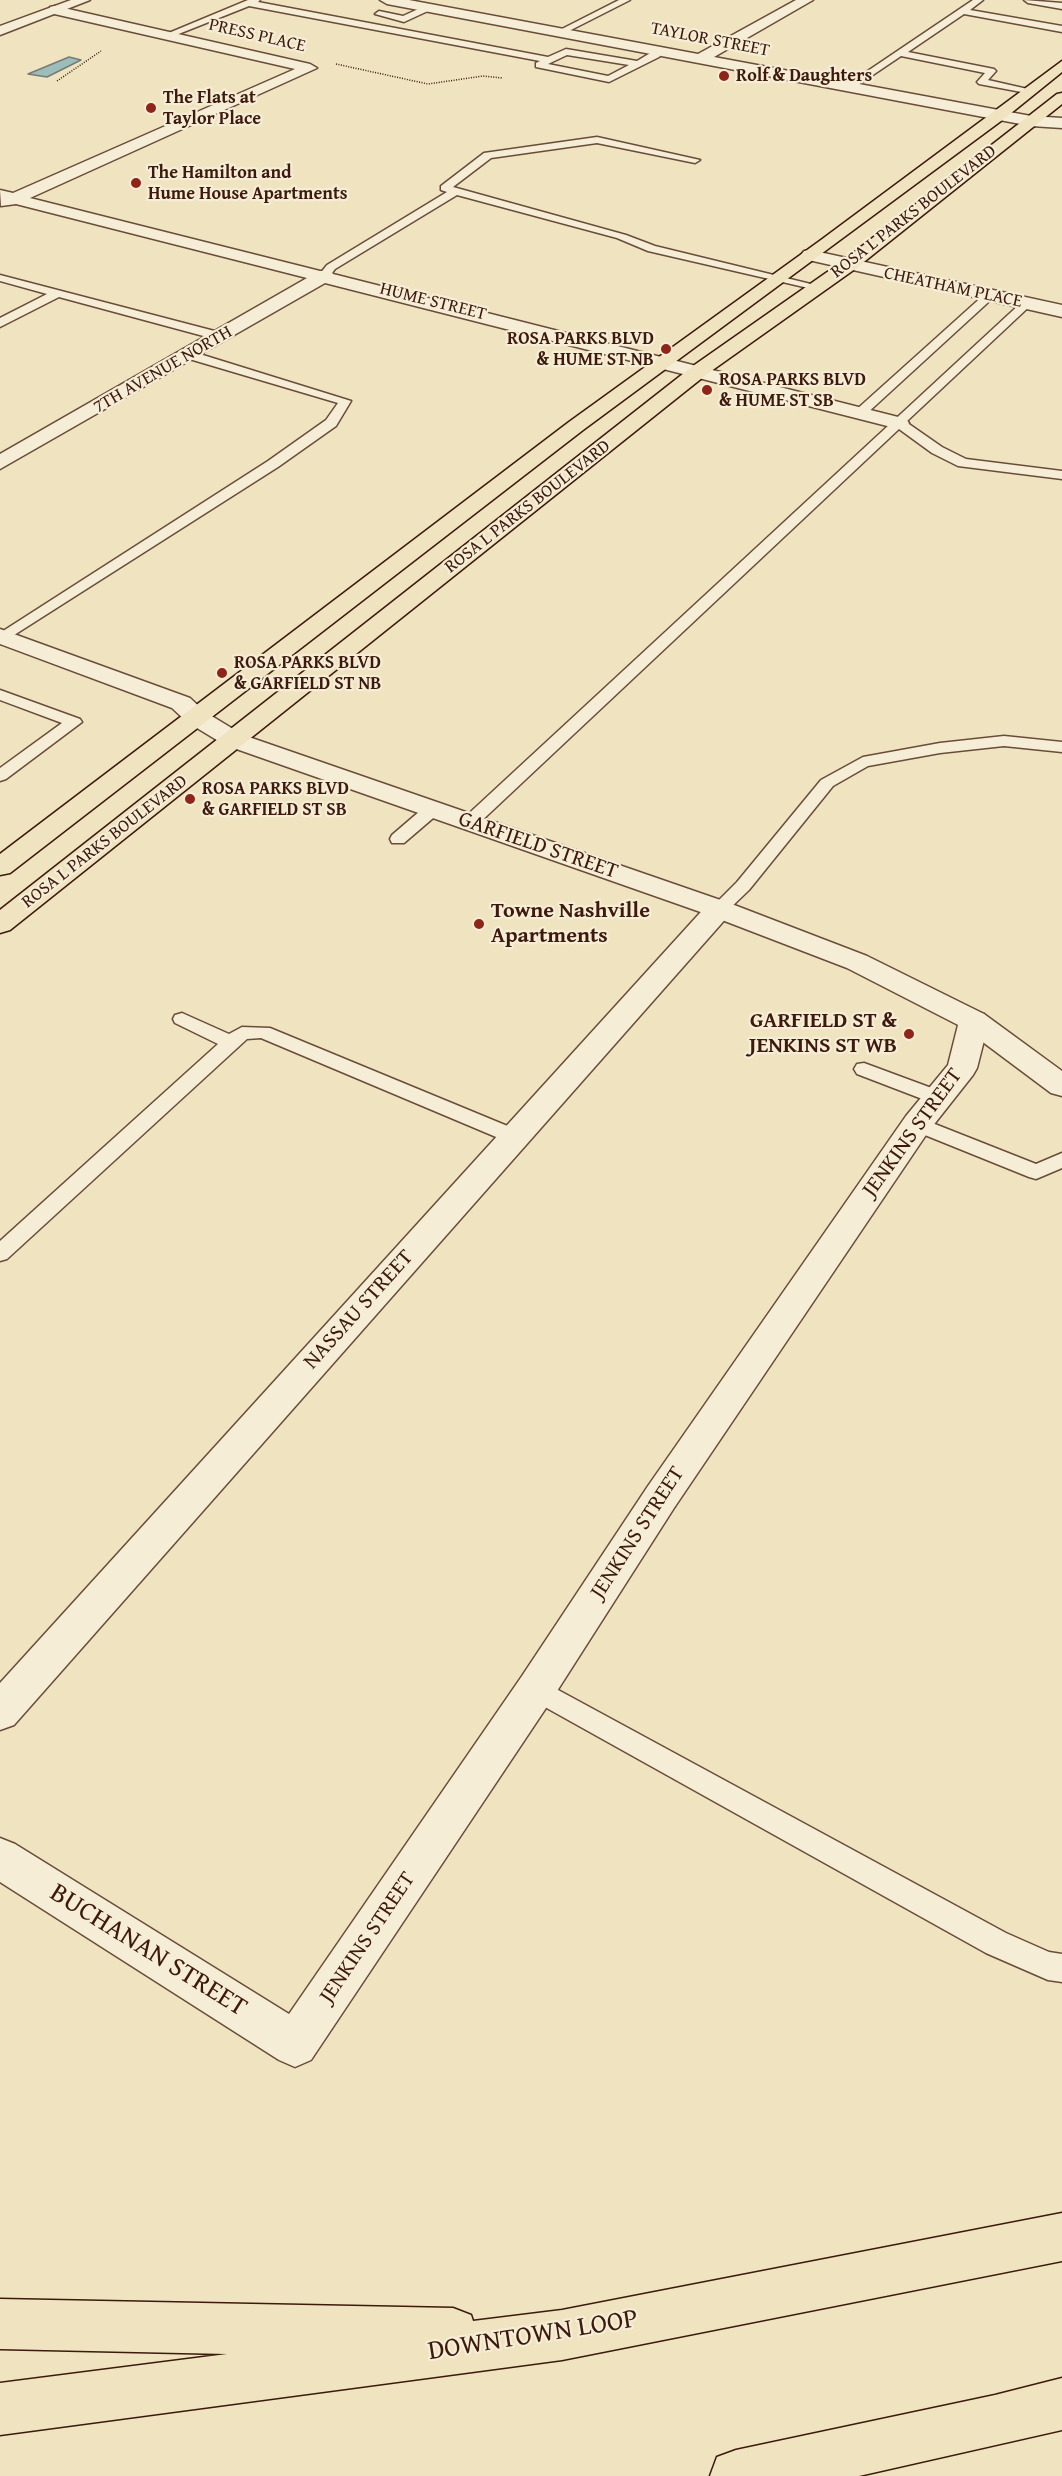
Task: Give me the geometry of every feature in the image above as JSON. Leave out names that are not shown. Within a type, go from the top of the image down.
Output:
[{"type":"main road","name":"ROSA L PARKS BOULEVARD","points":[[0,867],[665,361],[1000,115],[1062,65]]},
{"type":"main road","name":"ROSA L PARKS BOULEVARD","points":[[0,924],[700,370],[849,265],[1062,97]]},
{"type":"main road","name":"DOWNTOWN LOOP","points":[[0,2409],[562,2335],[1062,2237]]},
{"type":"main road","points":[[0,2324],[562,2335]]},
{"type":"main road","points":[[736,2476],[995,2421],[1062,2404]]},
{"type":"street","points":[[0,31],[83,0]]},
{"type":"street","name":"TAYLOR STREET","points":[[387,0],[1031,121],[1062,123]]},
{"type":"street","points":[[427,8],[445,0]]},
{"type":"street","points":[[702,58],[806,0]]},
{"type":"street","name":"PRESS PLACE","points":[[5,199],[310,68],[55,10]]},
{"type":"street","name":"HUME STREET","points":[[5,199],[325,275],[899,423]]},
{"type":"street","name":"CHEATHAM PLACE","points":[[810,255],[1062,311]]},
{"type":"street","name":"7TH AVENUE NORTH","points":[[0,463],[222,337],[325,275]]},
{"type":"street","name":"GARFIELD STREET","points":[[1,638],[182,703],[196,717],[234,741],[719,909],[857,962],[974,1022],[1062,1086]]},
{"type":"street","name":"NASSAU STREET","points":[[0,1712],[719,909]]},
{"type":"street","name":"JENKINS STREET","points":[[295,2044],[536,1689],[661,1497],[927,1111],[962,1068],[974,1022]]},
{"type":"street","name":"BUCHANAN STREET","points":[[0,1858],[295,2044]]},
{"type":"lane","points":[[560,32],[626,0]]},
{"type":"lane","points":[[849,87],[979,0]]},
{"type":"lane","points":[[1028,0],[1062,6]]},
{"type":"lane","points":[[168,35],[252,2],[550,60]]},
{"type":"lane","points":[[372,12],[404,19],[427,8]]},
{"type":"lane","points":[[962,11],[1062,29]]},
{"type":"lane","points":[[638,64],[566,52],[539,65],[609,79],[638,64],[660,51]]},
{"type":"lane","points":[[900,53],[991,71],[982,82],[1029,92]]},
{"type":"lane","points":[[695,160],[597,140],[488,155],[445,188],[618,236],[652,249],[817,287]]},
{"type":"lane","points":[[325,275],[331,267],[456,190]]},
{"type":"lane","points":[[0,278],[222,337]]},
{"type":"lane","points":[[0,323],[58,293]]},
{"type":"lane","points":[[860,412],[989,296]]},
{"type":"lane","points":[[470,822],[1026,304]]},
{"type":"lane","points":[[1,638],[273,464],[331,423],[345,401],[190,355]]},
{"type":"lane","points":[[899,423],[938,450],[963,463],[1062,475]]},
{"type":"lane","points":[[0,695],[74,722],[0,776]]},
{"type":"lane","points":[[719,909],[743,886],[827,783],[863,762],[940,748],[1005,741],[1062,747]]},
{"type":"lane","points":[[398,839],[433,809]]},
{"type":"lane","points":[[182,1019],[231,1043]]},
{"type":"lane","points":[[0,1253],[242,1033],[263,1032],[515,1137]]},
{"type":"lane","points":[[864,1070],[927,1111],[1036,1172],[1062,1160]]},
{"type":"lane","points":[[536,1689],[996,1943],[1048,1966],[1062,1968]]},
{"type":"path","points":[[57,81],[102,51]]},
{"type":"path","points":[[333,63],[428,84],[483,76],[511,79]]},
{"type":"water","points":[[69,57],[81,60],[47,77],[28,74]]},
{"type":"place","name":"Rolf & Daughters","points":[[724,76]]},
{"type":"place","name":"The Flats at Taylor Place","points":[[151,108]]},
{"type":"place","name":"The Hamilton and Hume House Apartments","points":[[136,183]]},
{"type":"place","name":"ROSA PARKS BLVD & HUME ST NB","points":[[666,349]]},
{"type":"place","name":"ROSA PARKS BLVD & HUME ST SB","points":[[707,390]]},
{"type":"place","name":"ROSA PARKS BLVD & GARFIELD ST NB","points":[[222,673]]},
{"type":"place","name":"ROSA PARKS BLVD & GARFIELD ST SB","points":[[190,799]]},
{"type":"place","name":"Towne Nashville Apartments","points":[[479,924]]},
{"type":"place","name":"GARFIELD ST & JENKINS ST WB","points":[[909,1034]]}]
